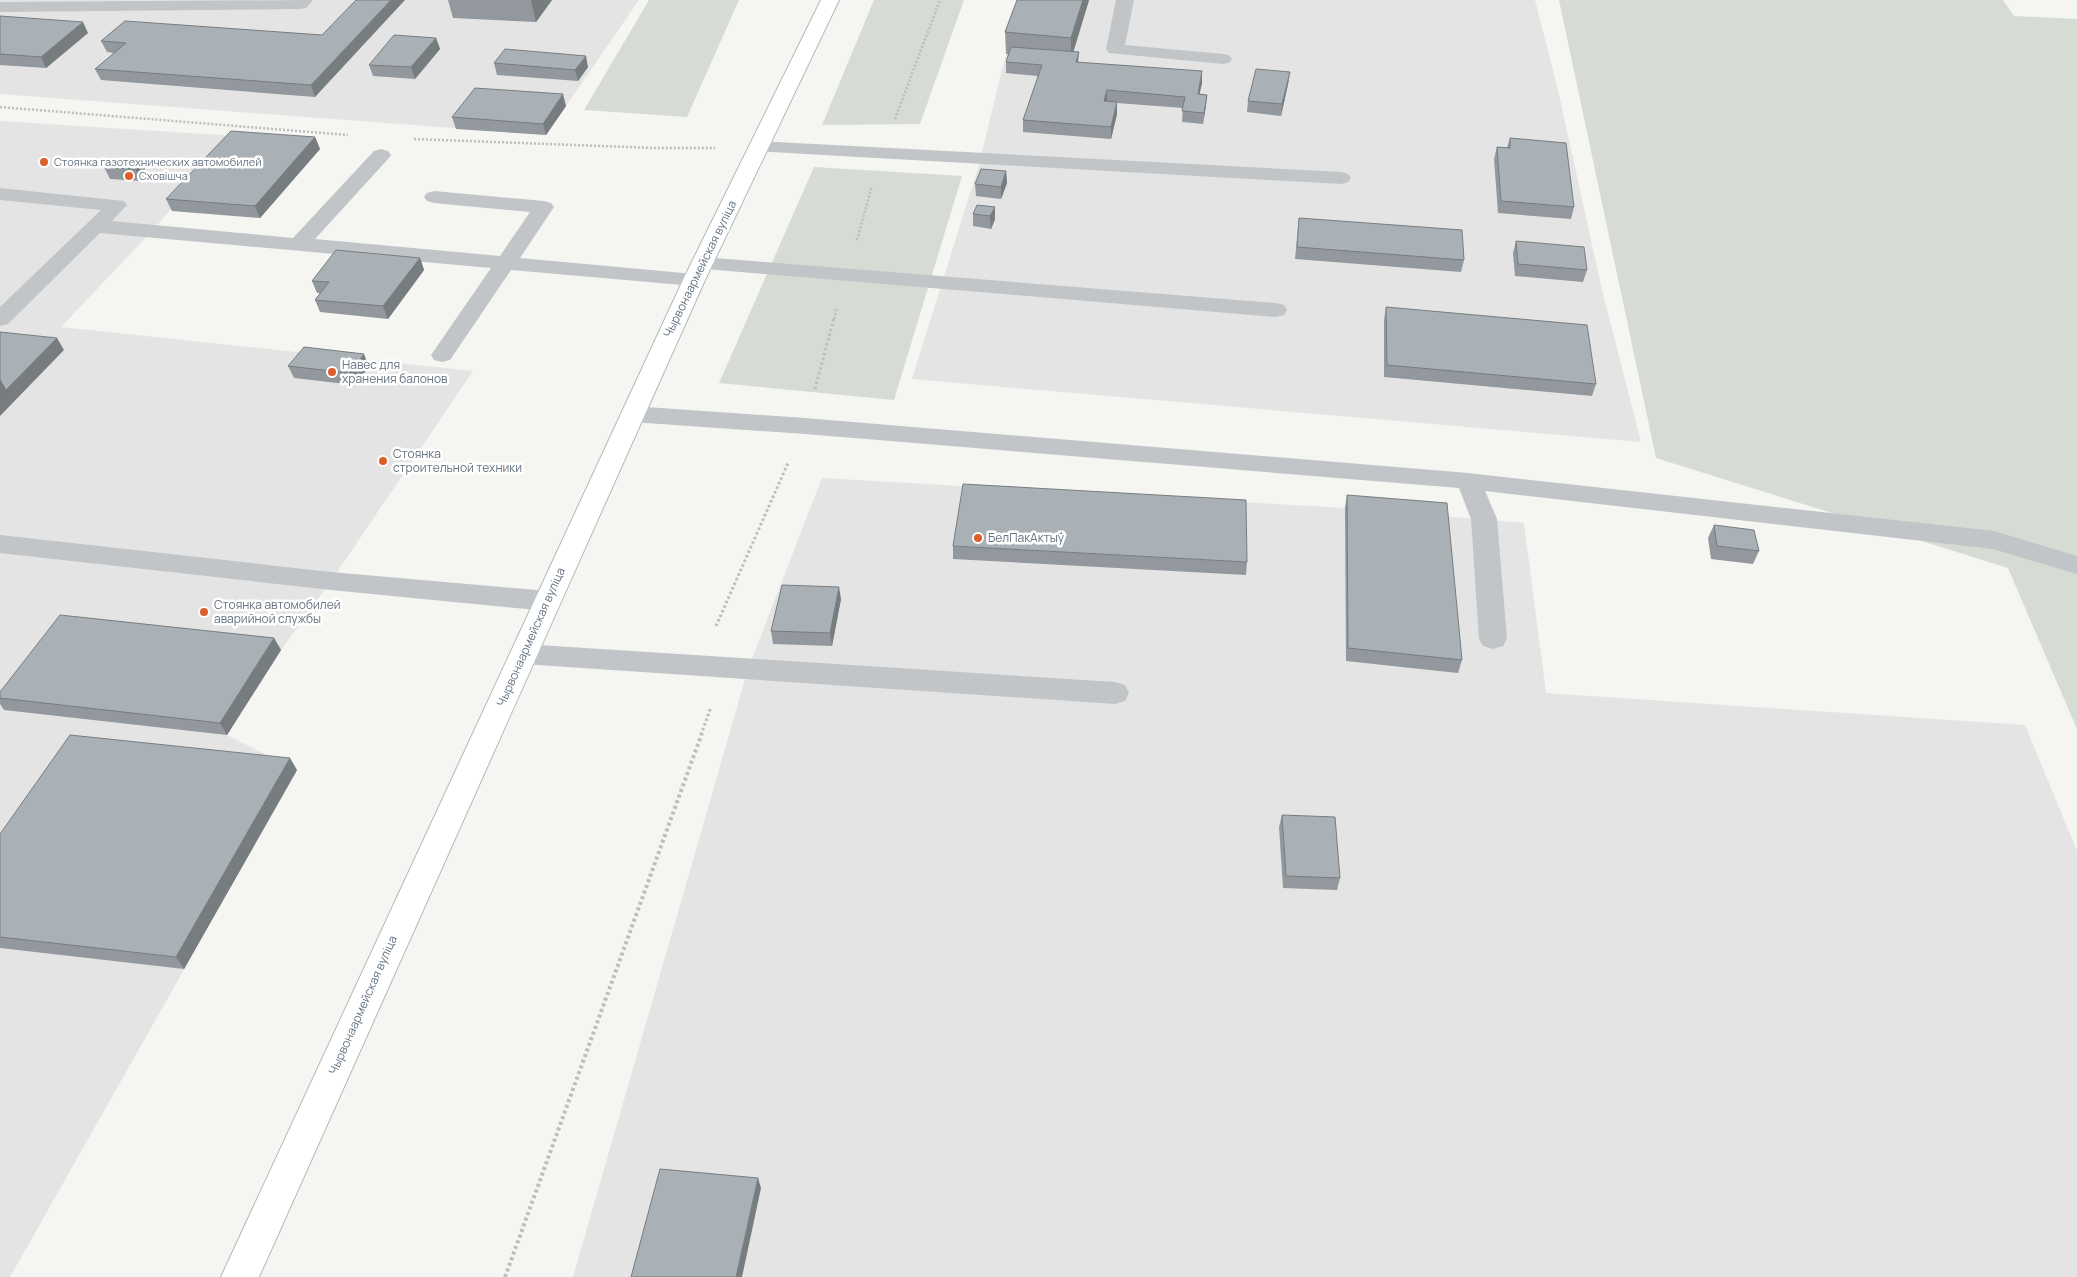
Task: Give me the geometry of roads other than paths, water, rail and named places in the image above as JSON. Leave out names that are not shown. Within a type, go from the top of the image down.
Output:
[{"type":"street","name":"Чырвонаармейская вуліца","points":[[240,1277],[632,414],[698,272],[830,0]]},
{"type":"lane","points":[[0,7],[300,4],[304,0]]},
{"type":"lane","points":[[1125,0],[1114,49],[1222,59]]},
{"type":"lane","points":[[759,147],[1341,178]]},
{"type":"lane","points":[[298,245],[381,155]]},
{"type":"lane","points":[[0,194],[117,205],[0,319]]},
{"type":"lane","points":[[434,197],[544,207],[442,355]]},
{"type":"lane","points":[[95,226],[506,263],[698,272],[846,276],[1276,310]]},
{"type":"lane","points":[[632,414],[805,426],[1468,481],[1994,540],[2077,565]]},
{"type":"lane","points":[[1468,481],[1484,519],[1493,639]]},
{"type":"lane","points":[[0,544],[322,580],[547,601]]},
{"type":"lane","points":[[524,654],[1115,693]]},
{"type":"place","name":"Стоянка газотехнических автомобилей","points":[[44,162]]},
{"type":"place","name":"Сховішча","points":[[129,176]]},
{"type":"place","name":"Навес для хранения балонов","points":[[332,372]]},
{"type":"place","name":"Стоянка строительной техники","points":[[383,461]]},
{"type":"place","name":"БелПакАктыў","points":[[978,538]]},
{"type":"place","name":"Стоянка автомобилей аварийной службы","points":[[204,612]]}]
